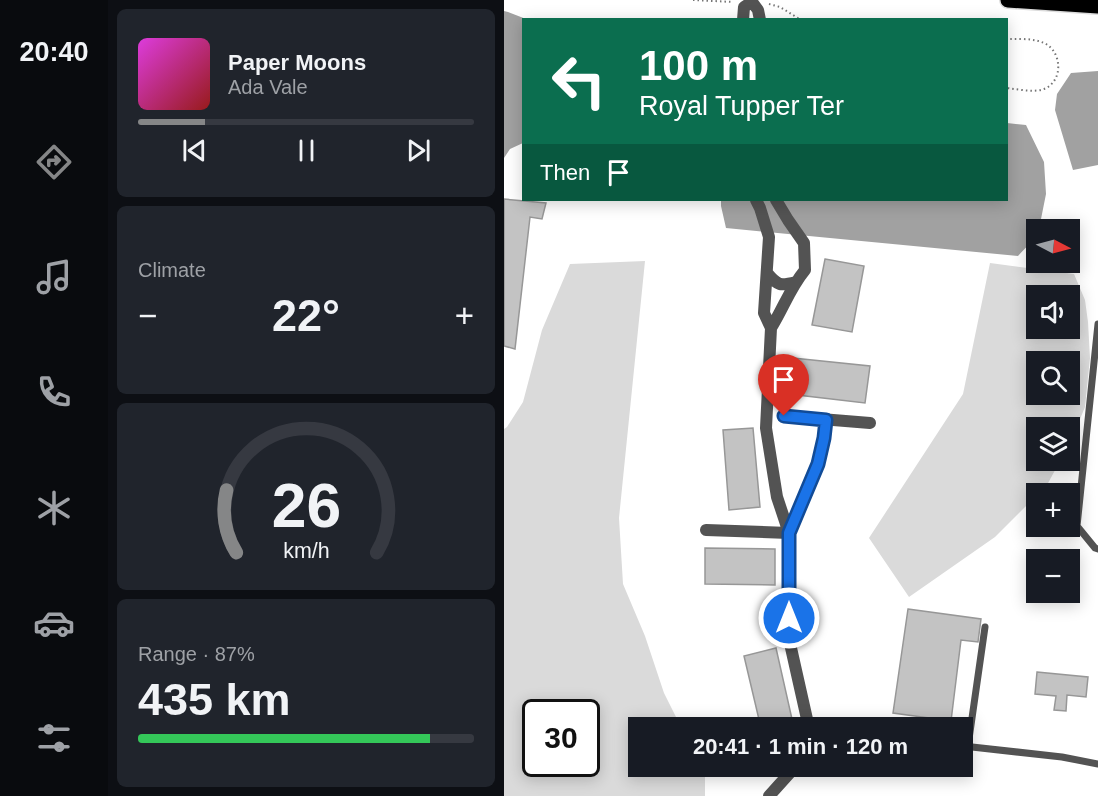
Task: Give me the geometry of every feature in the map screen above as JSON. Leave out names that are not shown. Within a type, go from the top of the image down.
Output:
[{"type":"main road","points":[[1008,0],[1098,6]]},
{"type":"street","points":[[743,18],[744,7],[756,1],[760,18]]},
{"type":"street","points":[[756,201],[769,237],[764,313],[771,328],[766,428],[777,497],[789,533],[789,639],[807,717]]},
{"type":"street","points":[[771,328],[805,270],[804,243],[777,201]]},
{"type":"street","points":[[767,230],[773,220],[778,218],[788,220]]},
{"type":"street","points":[[767,273],[776,284],[785,285],[796,282]]},
{"type":"street","points":[[784,416],[870,423]]},
{"type":"street","points":[[789,533],[818,464],[826,420]]},
{"type":"street","points":[[706,530],[789,533]]},
{"type":"street","points":[[769,796],[786,777]]},
{"type":"lane","points":[[1098,324],[1094,395],[1077,526],[1098,549]]},
{"type":"lane","points":[[970,717],[985,627]]},
{"type":"lane","points":[[973,747],[1062,757],[1098,764]]},
{"type":"path","points":[[693,0],[738,1]]},
{"type":"path","points":[[756,1],[780,7],[798,18]]},
{"type":"path","points":[[1008,39],[1036,40],[1046,44],[1053,49],[1058,59],[1058,69],[1052,84],[1045,88],[1037,90],[1008,88]]},
{"type":"shaded area","points":[[504,11],[523,18],[522,143],[510,149],[504,158]]},
{"type":"shaded area","points":[[1098,71],[1098,165],[1073,170],[1055,110],[1057,94],[1071,73]]},
{"type":"shaded area","points":[[1008,123],[1026,125],[1044,162],[1046,194],[1041,219],[1026,219],[1026,247],[1018,256],[726,228],[721,201],[1008,201]]},
{"type":"shaded area","points":[[645,261],[619,518],[623,584],[645,636],[664,693],[676,717],[628,717],[628,777],[705,777],[705,796],[504,796],[504,429],[523,402],[542,330],[570,264]]},
{"type":"shaded area","points":[[990,263],[1026,268],[1026,273],[1074,274],[1079,285],[1026,285],[1026,339],[1080,339],[1080,288],[1085,300],[1088,322],[1090,358],[1085,407],[1080,419],[1080,417],[1026,417],[1026,471],[1055,471],[1048,483],[1026,483],[1026,506],[995,537],[909,597],[869,538],[963,394]]},
{"type":"building","points":[[504,199],[546,203],[542,219],[530,217],[515,349],[504,346]]},
{"type":"building","points":[[825,259],[864,266],[852,332],[812,325]]},
{"type":"building","points":[[793,358],[870,366],[865,403],[789,394]]},
{"type":"building","points":[[753,428],[760,507],[729,510],[723,430]]},
{"type":"building","points":[[705,548],[775,549],[775,585],[705,584]]},
{"type":"building","points":[[908,609],[981,619],[978,642],[961,640],[951,717],[922,717],[893,713]]},
{"type":"building","points":[[776,648],[792,717],[758,717],[744,656]]},
{"type":"building","points":[[1037,672],[1088,677],[1086,697],[1067,695],[1066,711],[1054,710],[1056,696],[1035,694]]},
{"type":"route","points":[[784,416],[826,420],[818,464],[789,533],[789,618]]}]
